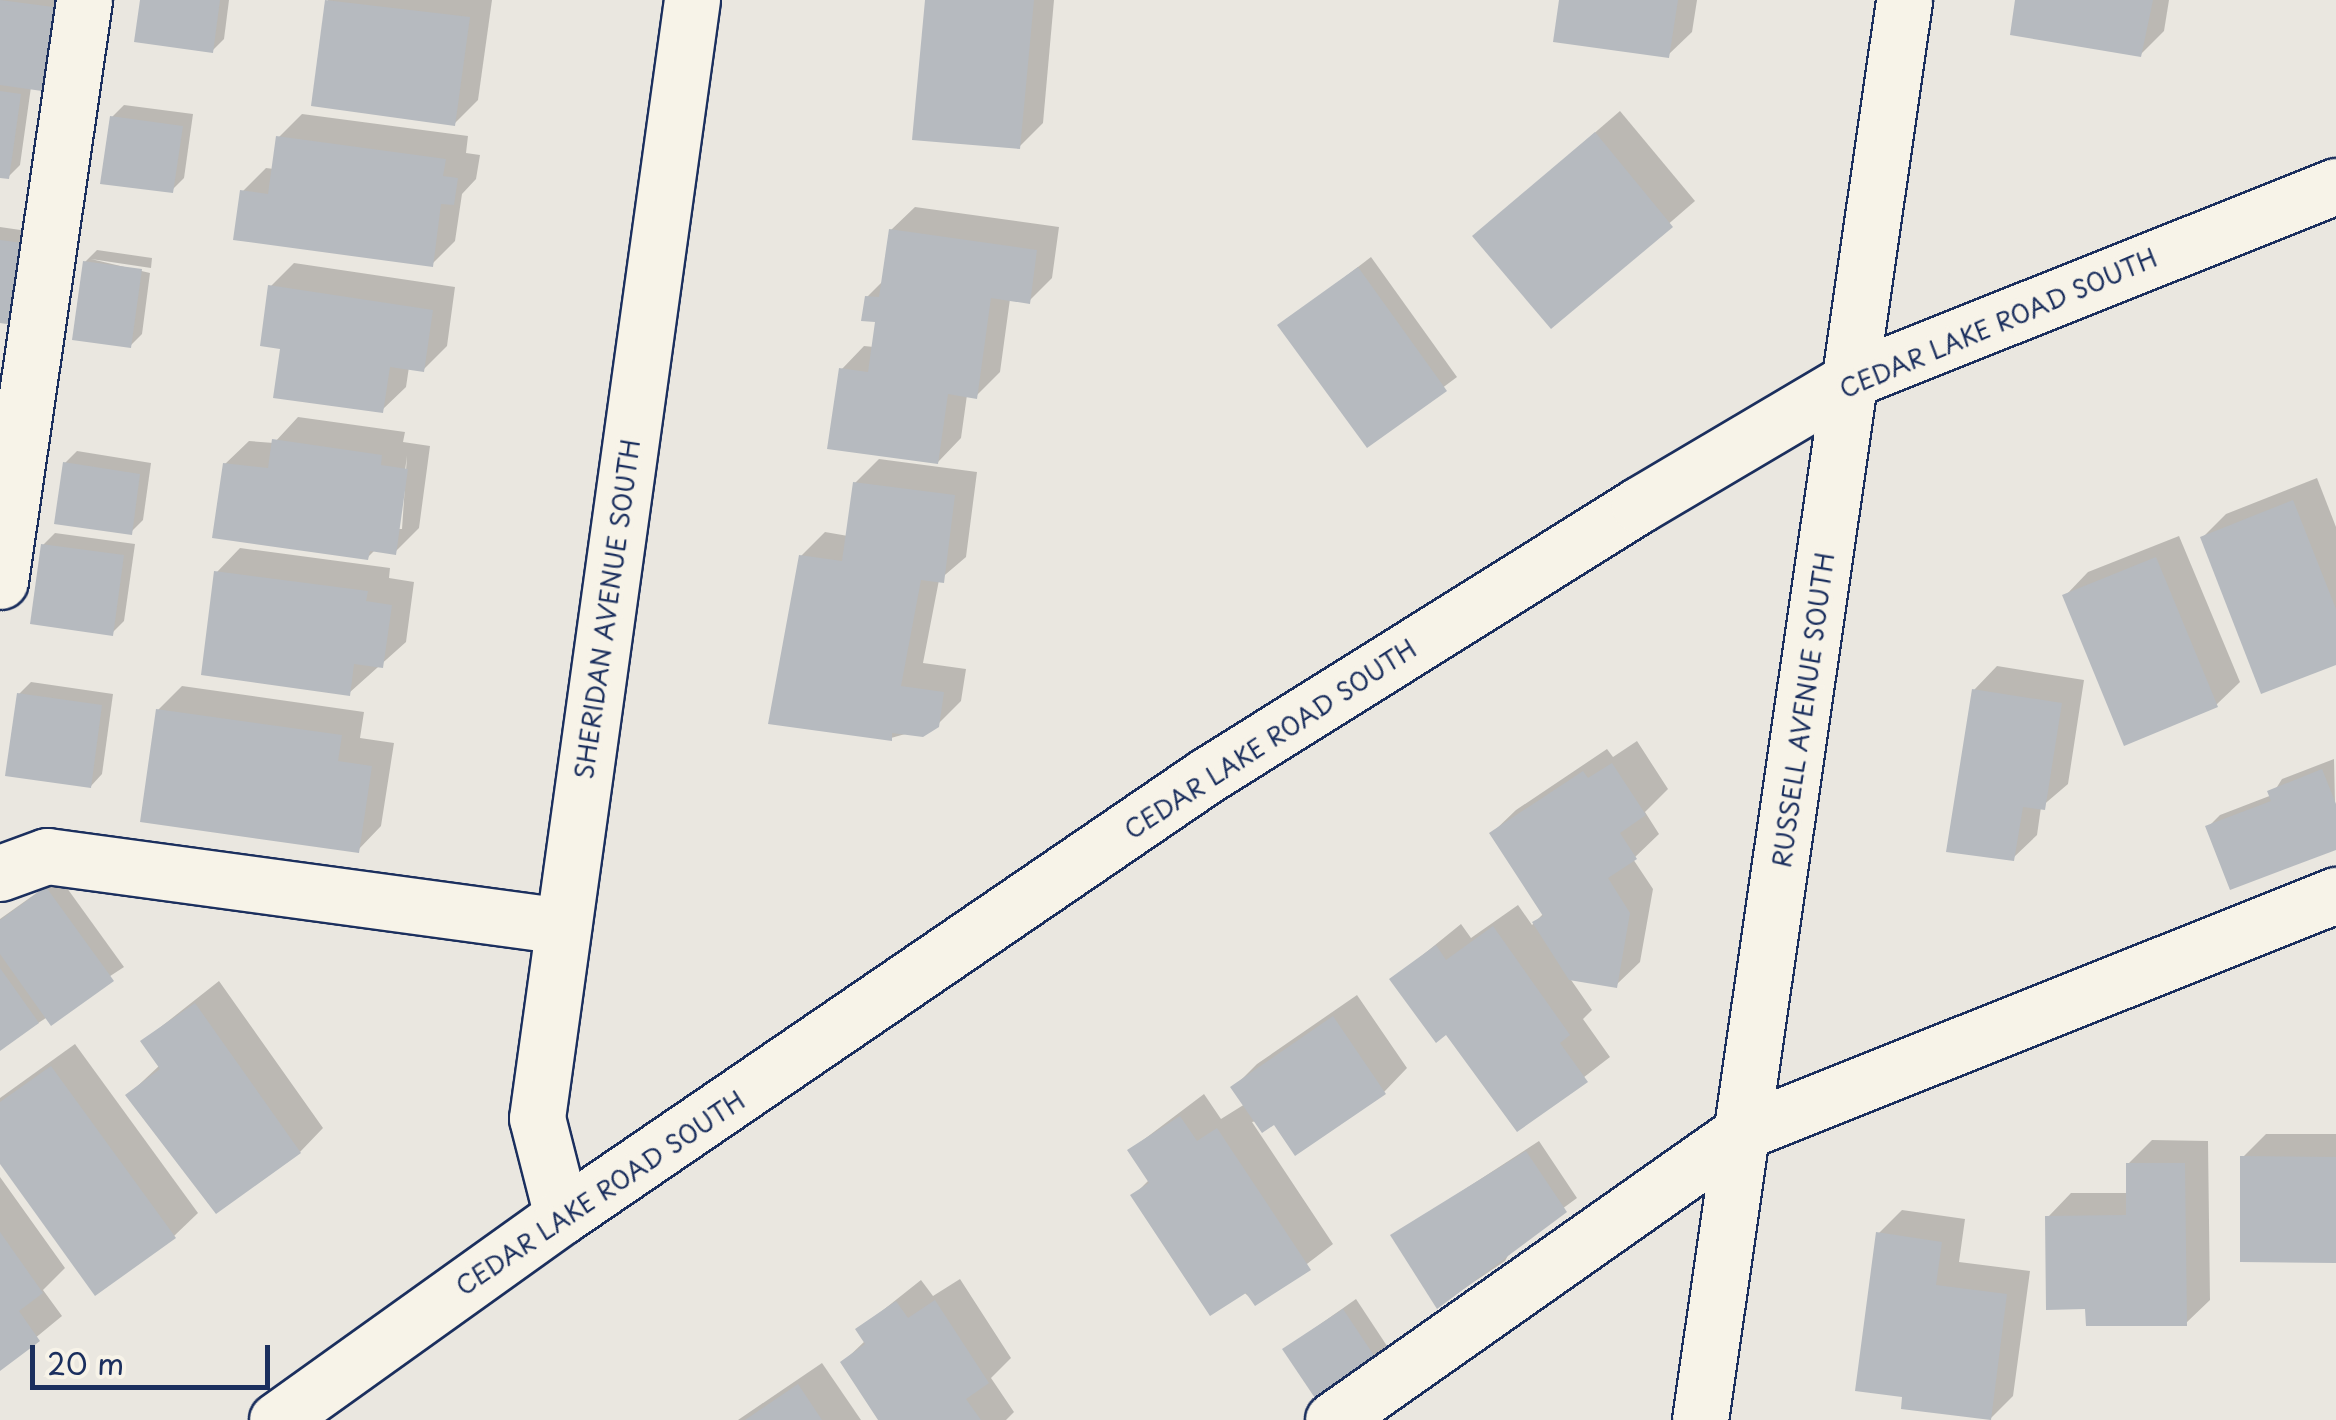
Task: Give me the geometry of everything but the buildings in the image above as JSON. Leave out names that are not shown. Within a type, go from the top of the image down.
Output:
[{"type":"street","points":[[0,580],[84,0]]},
{"type":"street","name":"SHERIDAN AVENUE SOUTH","points":[[562,1216],[537,1118],[692,0]]},
{"type":"street","name":"RUSSELL AVENUE SOUTH","points":[[1700,1420],[1904,0]]},
{"type":"street","name":"CEDAR LAKE ROAD SOUTH","points":[[276,1420],[562,1216],[1206,776],[1852,379],[2336,186]]},
{"type":"street","points":[[0,873],[47,856],[563,926]]},
{"type":"street","points":[[1333,1420],[1742,1132],[2336,895]]}]
